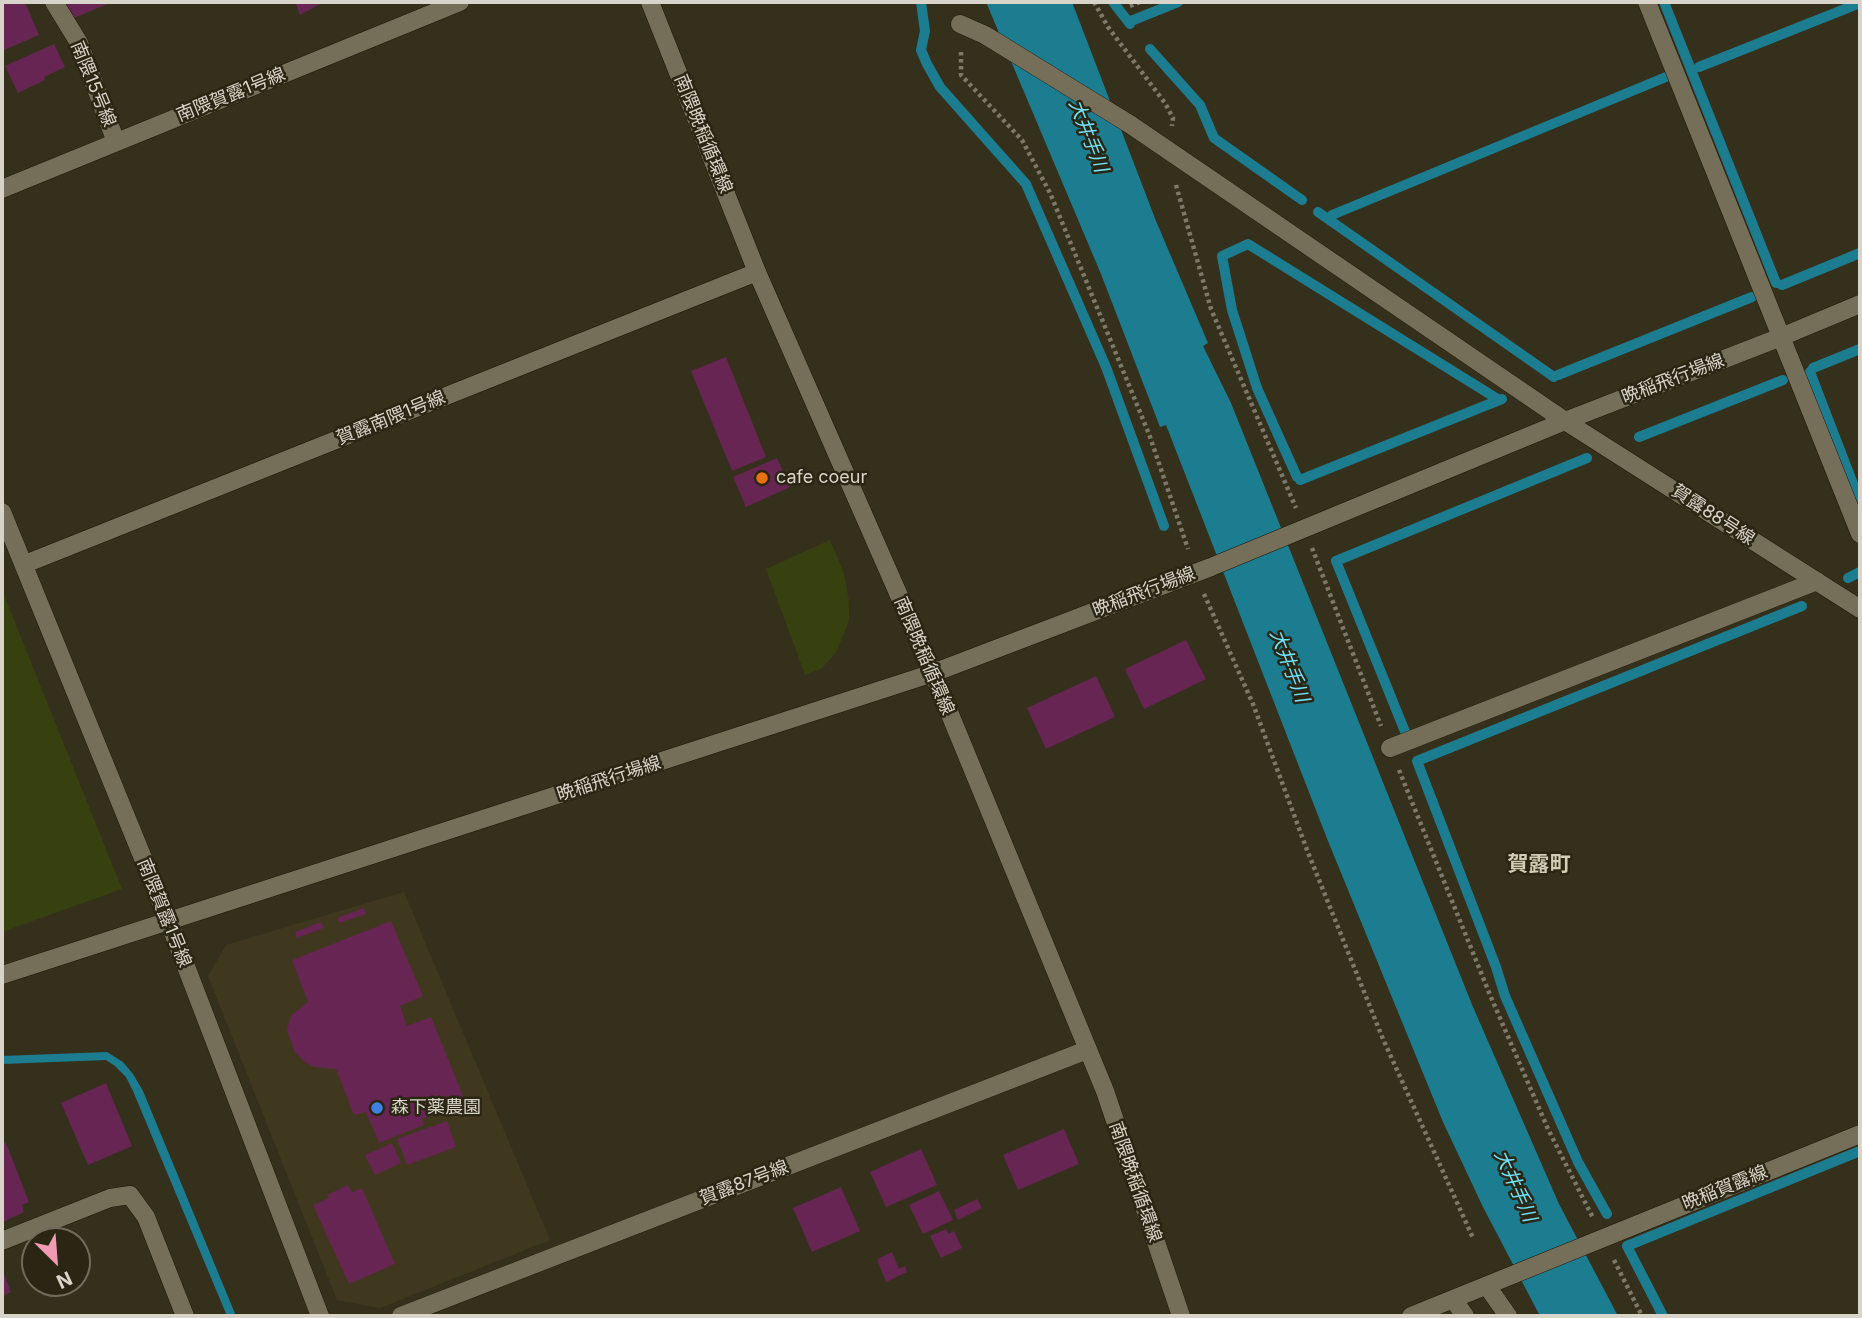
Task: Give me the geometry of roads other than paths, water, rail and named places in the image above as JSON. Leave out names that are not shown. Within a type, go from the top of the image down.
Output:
[{"type":"street","name":"南隈15号線","points":[[54,2],[79,43],[116,142]]},
{"type":"street","name":"南隈賀露1号線","points":[[2,189],[460,2]]},
{"type":"street","name":"南隈晩稲循環線","points":[[650,2],[757,272],[933,673],[1105,1091],[1181,1316]]},
{"type":"street","points":[[1647,2],[1860,534]]},
{"type":"street","name":"賀露88号線","points":[[960,24],[985,35],[1131,125],[1566,421],[1860,609]]},
{"type":"street","name":"賀露南隈1号線","points":[[24,564],[757,272]]},
{"type":"street","name":"晩稲飛行場線","points":[[2,975],[933,673],[1203,570],[1860,304]]},
{"type":"street","name":"南隈賀露1号線","points":[[2,512],[169,922],[320,1316]]},
{"type":"street","points":[[1390,748],[1817,581]]},
{"type":"street","name":"賀露87号線","points":[[401,1316],[1087,1050]]},
{"type":"street","name":"晩稲賀露線","points":[[1495,1283],[1860,1134]]},
{"type":"street","points":[[2,1241],[110,1198],[130,1195],[146,1217],[185,1316]]},
{"type":"street","points":[[1411,1316],[1495,1283],[1508,1316]]},
{"type":"street","points":[[1453,1299],[1465,1316]]},
{"type":"water","name":"大井手川","points":[[986,2],[1072,2],[1156,221],[1208,343],[1203,346],[1231,403],[1473,1007],[1559,1204],[1618,1316],[1540,1316],[1483,1207],[1443,1122],[1328,841],[1166,425],[1160,427],[1101,274]]},
{"type":"water","points":[[107,1052],[123,1062],[143,1091],[236,1316],[227,1316],[126,1077],[106,1060],[2,1064],[2,1056]]},
{"type":"waterway","points":[[921,2],[925,31],[921,50],[927,64],[940,87],[1026,184],[1106,367],[1164,526]]},
{"type":"waterway","points":[[1113,2],[1130,24]]},
{"type":"waterway","points":[[1131,21],[1178,2]]},
{"type":"waterway","points":[[1664,2],[1776,283]]},
{"type":"waterway","points":[[1699,67],[1860,3]]},
{"type":"waterway","points":[[1150,49],[1200,105],[1214,138],[1302,200]]},
{"type":"waterway","points":[[1332,215],[1666,77]]},
{"type":"waterway","points":[[1318,212],[1554,377]]},
{"type":"waterway","points":[[1297,477],[1257,388],[1232,310],[1222,256],[1248,244],[1496,398]]},
{"type":"waterway","points":[[1782,285],[1860,253]]},
{"type":"waterway","points":[[1558,375],[1752,297]]},
{"type":"waterway","points":[[1813,368],[1860,349]]},
{"type":"waterway","points":[[1810,372],[1860,502]]},
{"type":"waterway","points":[[1639,437],[1783,380]]},
{"type":"waterway","points":[[1300,480],[1502,399]]},
{"type":"waterway","points":[[1408,739],[1336,561],[1587,458]]},
{"type":"waterway","points":[[1848,578],[1860,572]]},
{"type":"waterway","points":[[1607,1214],[1578,1162],[1505,996],[1417,761],[1802,606]]},
{"type":"waterway","points":[[1663,1316],[1627,1246],[1860,1151]]},
{"type":"place","name":"cafe coeur","points":[[762,478]]},
{"type":"place","name":"森下薬農園","points":[[377,1108]]},
{"type":"district","name":"賀露町","points":[[1539,865]]}]
